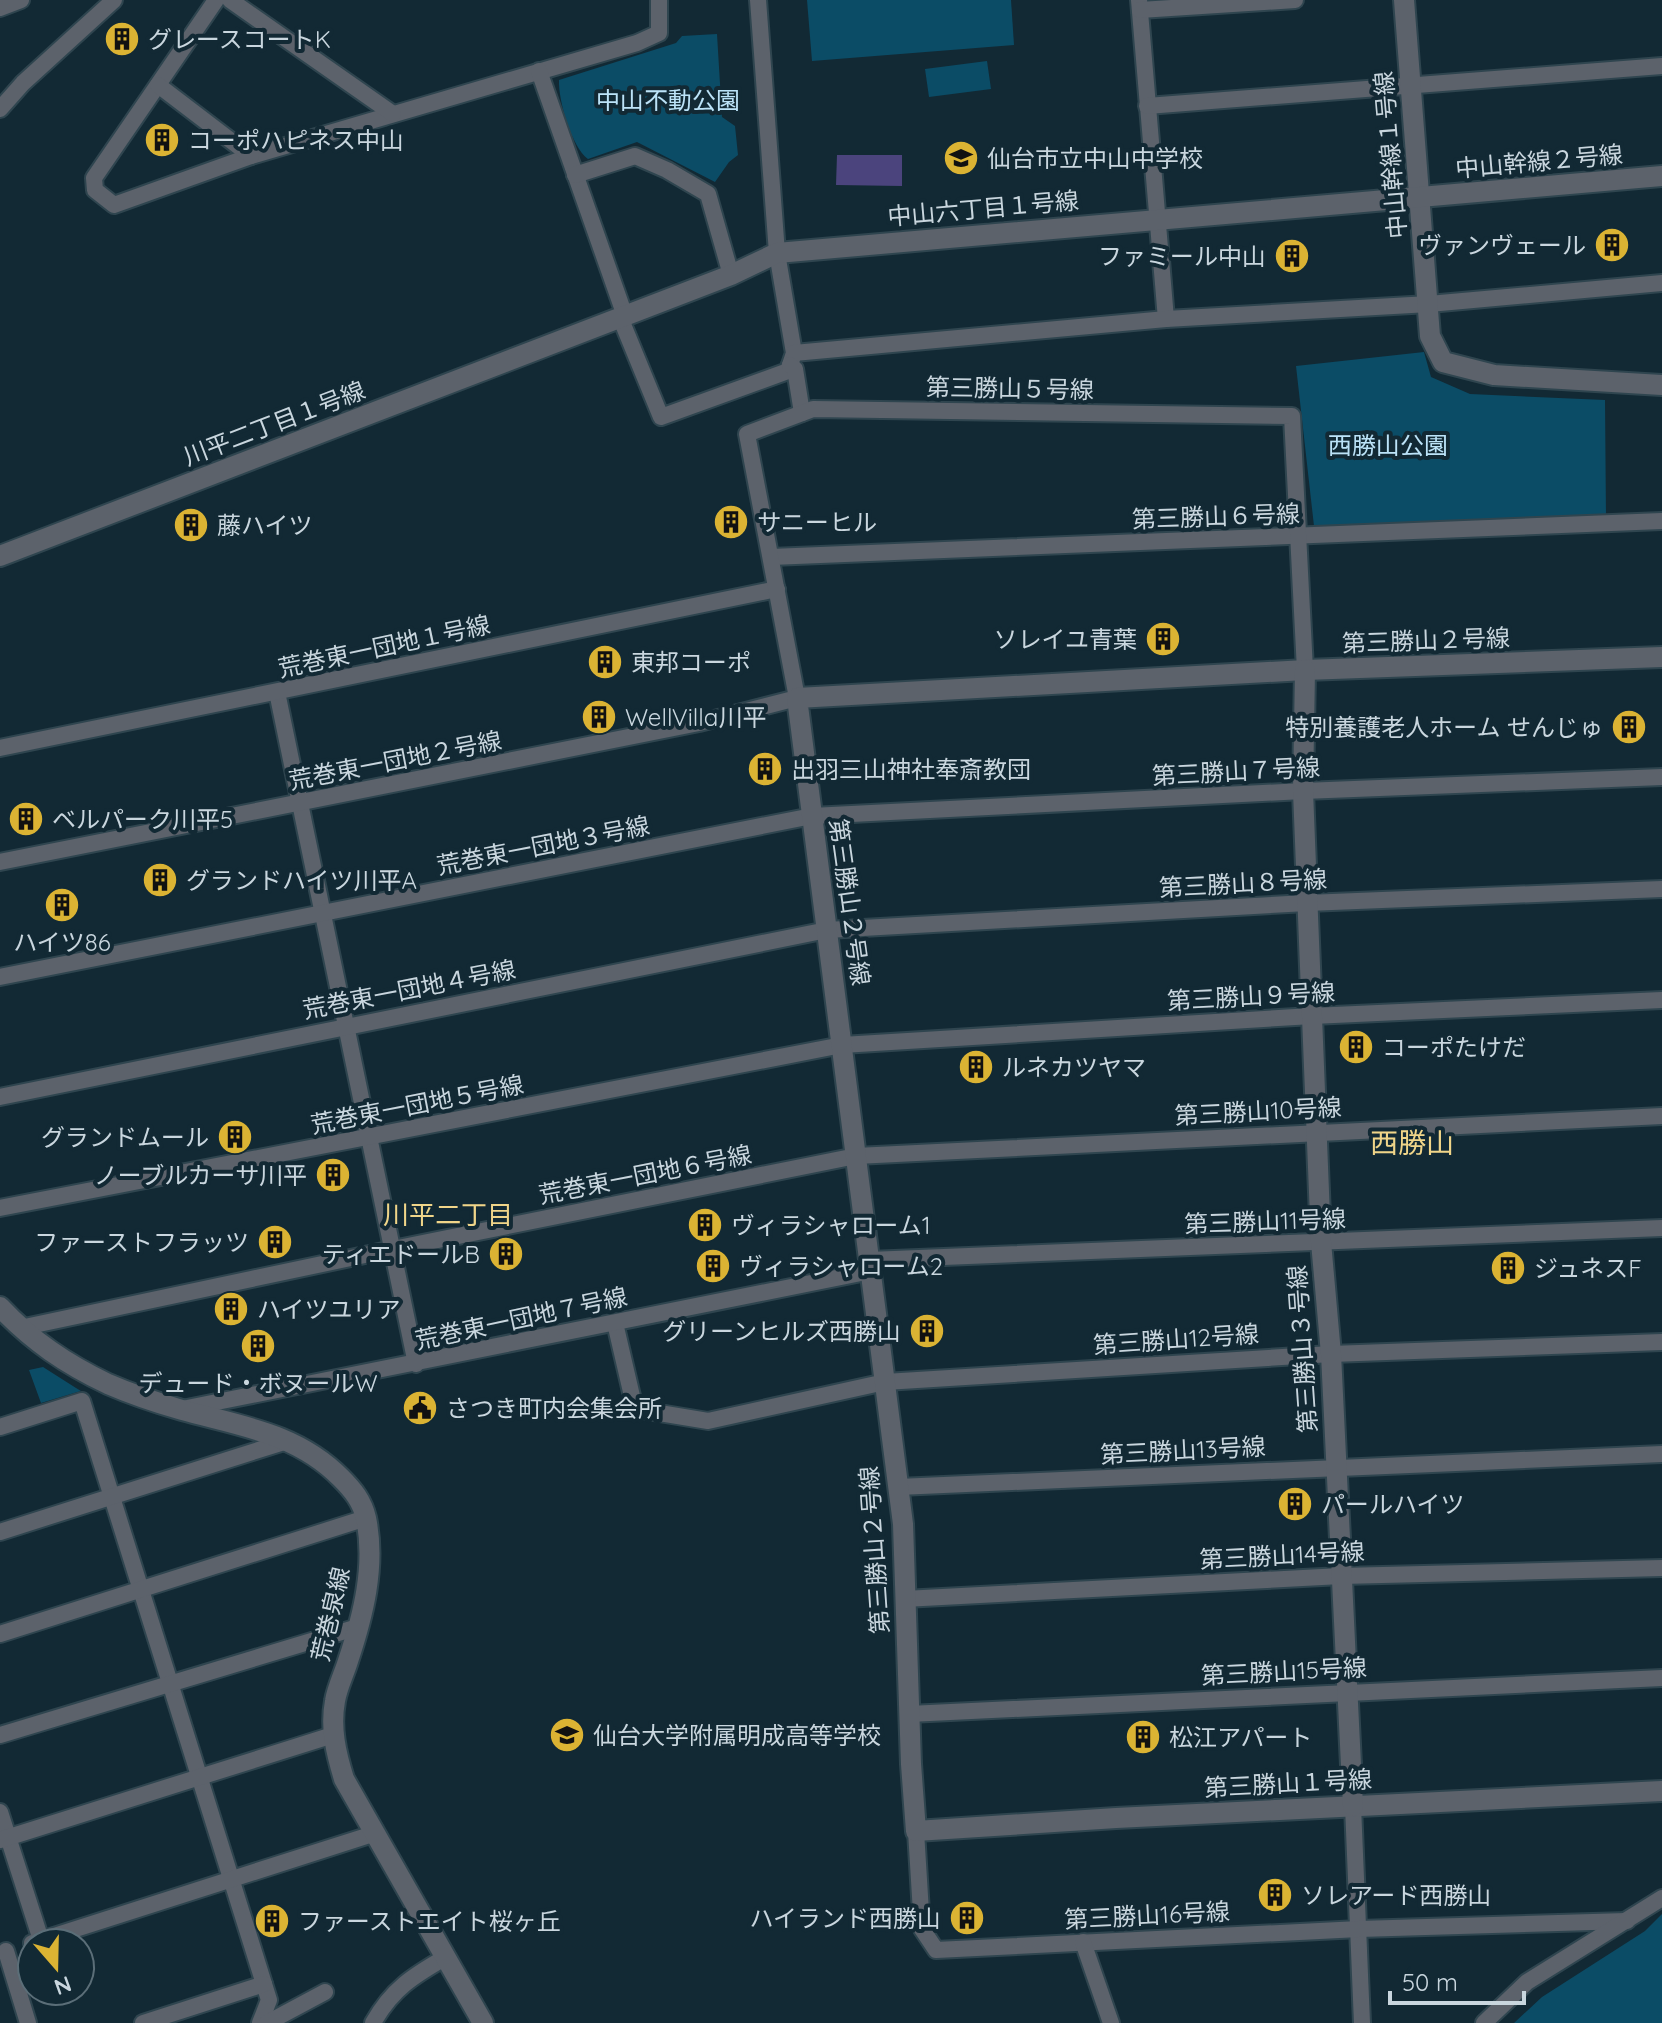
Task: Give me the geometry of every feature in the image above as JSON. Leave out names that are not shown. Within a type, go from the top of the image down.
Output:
[{"type":"street","points":[[0,8],[21,0]]},
{"type":"street","points":[[0,109],[23,83],[114,0]]},
{"type":"street","points":[[216,0],[94,178],[95,190],[114,205],[251,156],[637,43],[659,33],[659,0]]},
{"type":"street","points":[[230,0],[393,114]]},
{"type":"street","points":[[758,0],[777,253],[802,413]]},
{"type":"street","points":[[1166,319],[1139,5],[1295,0]]},
{"type":"street","name":"中山幹線１号線","points":[[1404,0],[1429,304]]},
{"type":"street","points":[[1147,106],[1662,66]]},
{"type":"street","points":[[539,71],[623,317],[661,417],[788,371],[792,359]]},
{"type":"street","points":[[158,85],[251,156]]},
{"type":"street","points":[[575,175],[635,156],[708,194],[731,275]]},
{"type":"street","name":"中山幹線２号線","points":[[1421,198],[1662,176]]},
{"type":"street","name":"中山六丁目１号線","points":[[566,338],[731,275],[777,253],[1421,198]]},
{"type":"street","points":[[792,359],[1166,319],[1429,304],[1662,283]]},
{"type":"street","points":[[1429,304],[1430,336],[1443,362],[1494,375],[1662,385]]},
{"type":"street","name":"川平二丁目１号線","points":[[0,556],[566,338]]},
{"type":"street","name":"第三勝山５号線","points":[[797,698],[747,434],[813,409],[1292,416],[1305,670]]},
{"type":"street","name":"第三勝山６号線","points":[[771,557],[1662,521]]},
{"type":"street","name":"荒巻東一団地１号線","points":[[0,748],[777,589]]},
{"type":"street","name":"第三勝山２号線","points":[[916,1831],[903,1524],[797,698],[1305,670],[1662,657]]},
{"type":"street","name":"第三勝山３号線","points":[[1305,670],[1303,791],[1321,1242],[1331,1354],[1362,2023]]},
{"type":"street","points":[[277,692],[416,1364]]},
{"type":"street","name":"荒巻東一団地２号線","points":[[0,862],[699,723],[797,698]]},
{"type":"street","name":"第三勝山７号線","points":[[812,816],[1303,791],[1662,777]]},
{"type":"street","name":"荒巻東一団地３号線","points":[[0,977],[812,816]]},
{"type":"street","name":"第三勝山８号線","points":[[827,930],[1307,903],[1662,889]]},
{"type":"street","name":"荒巻東一団地４号線","points":[[0,1097],[827,930]]},
{"type":"street","name":"第三勝山９号線","points":[[842,1045],[1312,1016],[1662,1000]]},
{"type":"street","name":"荒巻東一団地５号線","points":[[0,1208],[842,1045]]},
{"type":"street","name":"第三勝山10号線","points":[[856,1156],[1662,1116]]},
{"type":"street","name":"荒巻東一団地６号線","points":[[20,1328],[856,1156]]},
{"type":"street","name":"第三勝山11号線","points":[[870,1266],[1662,1228]]},
{"type":"street","name":"荒巻東一団地７号線","points":[[180,1409],[615,1323],[870,1266]]},
{"type":"street","name":"荒巻泉線","points":[[0,1307],[51,1354],[110,1384],[180,1409],[263,1430],[287,1441],[320,1458],[358,1496],[366,1518],[368,1586],[335,1700],[333,1735],[344,1779],[483,2023]]},
{"type":"street","name":"第三勝山12号線","points":[[615,1323],[635,1409],[708,1421],[885,1382],[1331,1354],[1662,1342]]},
{"type":"street","points":[[0,1427],[82,1401],[269,2000],[260,2023]]},
{"type":"street","points":[[0,1532],[287,1441]]},
{"type":"street","name":"第三勝山13号線","points":[[898,1487],[1662,1454]]},
{"type":"street","points":[[0,1634],[366,1518]]},
{"type":"street","name":"第三勝山14号線","points":[[904,1599],[1341,1576],[1662,1568]]},
{"type":"street","points":[[0,1735],[358,1627]]},
{"type":"street","name":"第三勝山15号線","points":[[909,1714],[1662,1678]]},
{"type":"street","points":[[4,1839],[333,1735]]},
{"type":"street","name":"第三勝山１号線","points":[[916,1831],[1662,1791]]},
{"type":"street","points":[[0,1812],[4,1839],[30,1927]]},
{"type":"street","name":"第三勝山16号線","points":[[916,1831],[922,1929],[936,1950],[1359,1929],[1627,1921]]},
{"type":"street","points":[[83,1927],[376,1833]]},
{"type":"street","points":[[1484,2023],[1527,1982],[1662,1898]]},
{"type":"street","points":[[1083,1942],[1111,2023]]},
{"type":"street","points":[[3,1952],[28,2023]]},
{"type":"street","points":[[373,2023],[385,2002],[408,1979],[446,1957]]},
{"type":"street","points":[[143,2023],[264,1984]]},
{"type":"street","points":[[267,2023],[325,1992]]},
{"type":"street","points":[[472,2003],[499,2023]]},
{"type":"green space","points":[[807,0],[1011,0],[1014,45],[812,61]]},
{"type":"green space","name":"中山不動公園","points":[[717,34],[722,117],[735,126],[738,155],[715,182],[637,142],[588,159],[582,153],[567,123],[559,80],[676,43],[682,36]]},
{"type":"green space","points":[[987,61],[991,89],[929,97],[925,69]]},
{"type":"green space","name":"西勝山公園","points":[[1424,352],[1431,377],[1470,394],[1605,400],[1606,519],[1318,530],[1314,526],[1296,366]]},
{"type":"green space","points":[[43,1367],[81,1391],[41,1403],[29,1370]]},
{"type":"green space","points":[[1662,1914],[1662,2023],[1514,2023],[1542,1997],[1645,1931]]},
{"type":"shaded area","points":[[837,155],[902,155],[902,186],[836,185]]},
{"type":"place","name":"グレースコートK","points":[[122,39]]},
{"type":"place","name":"コーポハピネス中山","points":[[162,140]]},
{"type":"place","name":"仙台市立中山中学校","points":[[961,158]]},
{"type":"place","name":"ヴァンヴェール","points":[[1612,245]]},
{"type":"place","name":"ファミール中山","points":[[1292,256]]},
{"type":"place","name":"サニーヒル","points":[[731,522]]},
{"type":"place","name":"藤ハイツ","points":[[191,525]]},
{"type":"place","name":"ソレイユ青葉","points":[[1163,639]]},
{"type":"place","name":"東邦コーポ","points":[[605,662]]},
{"type":"place","name":"WellVilla川平","points":[[599,717]]},
{"type":"place","name":"特別養護老人ホーム せんじゅ","points":[[1629,727]]},
{"type":"place","name":"出羽三山神社奉斎教団","points":[[765,769]]},
{"type":"place","name":"ベルパーク川平5","points":[[26,819]]},
{"type":"place","name":"グランドハイツ川平A","points":[[160,880]]},
{"type":"place","name":"ハイツ86","points":[[62,905]]},
{"type":"place","name":"コーポたけだ","points":[[1356,1047]]},
{"type":"place","name":"ルネカツヤマ","points":[[976,1067]]},
{"type":"place","name":"グランドムール","points":[[235,1137]]},
{"type":"place","name":"ノーブルカーサ川平","points":[[333,1175]]},
{"type":"place","name":"ヴィラシャローム1","points":[[705,1225]]},
{"type":"place","name":"ファーストフラッツ","points":[[275,1242]]},
{"type":"place","name":"ティエドールB","points":[[506,1254]]},
{"type":"place","name":"ヴィラシャローム2","points":[[713,1266]]},
{"type":"place","name":"ジュネスF","points":[[1508,1268]]},
{"type":"place","name":"ハイツユリア","points":[[231,1309]]},
{"type":"place","name":"グリーンヒルズ西勝山","points":[[927,1331]]},
{"type":"place","name":"デュード・ボヌールW","points":[[258,1346]]},
{"type":"place","name":"さつき町内会集会所","points":[[420,1408]]},
{"type":"place","name":"パールハイツ","points":[[1295,1504]]},
{"type":"place","name":"仙台大学附属明成高等学校","points":[[567,1735]]},
{"type":"place","name":"松江アパート","points":[[1143,1737]]},
{"type":"place","name":"ソレアード西勝山","points":[[1275,1895]]},
{"type":"place","name":"ハイランド西勝山","points":[[967,1918]]},
{"type":"place","name":"ファーストエイト桜ヶ丘","points":[[272,1921]]},
{"type":"district","name":"西勝山","points":[[1412,1142]]},
{"type":"district","name":"川平二丁目","points":[[448,1214]]}]
